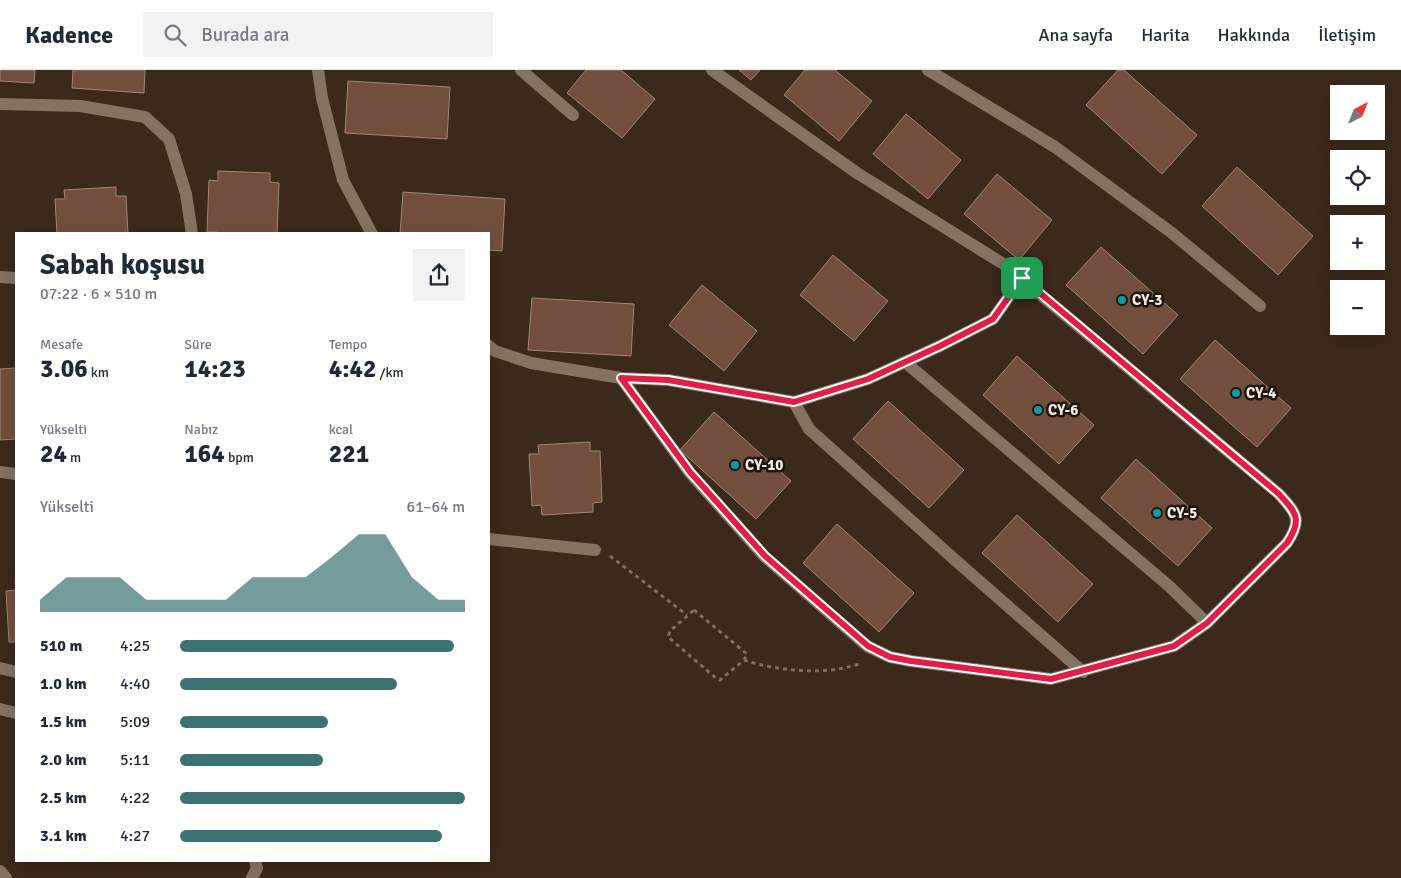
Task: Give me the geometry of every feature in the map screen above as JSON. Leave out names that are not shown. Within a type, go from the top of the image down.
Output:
[{"type":"street","points":[[318,70],[322,98],[343,180],[371,232]]},
{"type":"street","points":[[521,70],[573,115]]},
{"type":"street","points":[[621,378],[690,472],[765,556],[868,646],[890,657],[1031,678],[1051,679],[1083,672],[1174,646],[1207,623],[1287,543],[1294,532],[1297,522],[1295,513],[1279,494],[1022,278],[1005,265],[857,173],[712,70]]},
{"type":"street","points":[[928,70],[1055,147],[1172,233],[1260,306]]},
{"type":"street","points":[[0,104],[80,106],[145,117],[168,138],[186,194],[192,232]]},
{"type":"street","points":[[0,277],[15,278]]},
{"type":"street","points":[[490,347],[530,363],[621,378],[668,380],[794,402],[868,379],[993,319],[1022,278]]},
{"type":"street","points":[[905,362],[1170,586],[1207,623]]},
{"type":"street","points":[[794,402],[809,428],[1083,672]]},
{"type":"street","points":[[0,472],[15,474]]},
{"type":"street","points":[[490,539],[596,550]]},
{"type":"street","points":[[0,668],[15,672]]},
{"type":"street","points":[[0,709],[15,713]]},
{"type":"street","points":[[252,878],[257,868],[255,862]]},
{"type":"street","points":[[0,871],[6,878]]},
{"type":"path","points":[[596,550],[614,559],[687,615]]},
{"type":"path","points":[[694,610],[747,654],[744,660],[720,680],[717,679],[668,637],[670,631],[694,610]]},
{"type":"path","points":[[744,660],[778,668],[816,670],[845,668],[860,664],[878,651]]},
{"type":"building","points":[[0,70],[35,70],[34,83],[0,81]]},
{"type":"building","points":[[73,70],[145,70],[144,93],[72,88]]},
{"type":"building","points":[[586,70],[621,70],[655,99],[622,138],[567,93]]},
{"type":"building","points":[[739,70],[760,70],[751,80]]},
{"type":"building","points":[[805,70],[835,70],[872,101],[839,141],[784,95]]},
{"type":"building","points":[[1118,70],[1124,70],[1197,135],[1162,174],[1086,105]]},
{"type":"building","points":[[348,81],[450,87],[447,139],[345,133]]},
{"type":"building","points":[[906,114],[961,160],[928,199],[873,154]]},
{"type":"building","points":[[1237,167],[1313,236],[1278,275],[1202,206]]},
{"type":"building","points":[[218,171],[270,173],[270,182],[279,183],[277,232],[207,232],[209,180],[218,181]]},
{"type":"building","points":[[997,174],[1052,220],[1019,260],[964,214]]},
{"type":"building","points":[[116,187],[116,196],[126,196],[128,232],[57,232],[55,199],[65,199],[64,190]]},
{"type":"building","points":[[403,192],[505,199],[502,251],[490,250],[490,232],[400,232]]},
{"type":"building","name":"CY-3","points":[[1101,247],[1178,315],[1143,354],[1066,285]]},
{"type":"building","points":[[833,255],[888,301],[854,341],[800,295]]},
{"type":"building","points":[[702,285],[757,331],[724,371],[669,325]]},
{"type":"building","points":[[532,298],[634,304],[631,356],[528,350]]},
{"type":"building","name":"CY-4","points":[[1215,340],[1291,408],[1257,447],[1180,379]]},
{"type":"building","name":"CY-6","points":[[1017,356],[1094,425],[1059,464],[983,395]]},
{"type":"building","points":[[15,368],[15,439],[0,440],[0,369]]},
{"type":"building","points":[[888,401],[964,470],[929,508],[853,439]]},
{"type":"building","name":"CY-10","points":[[714,412],[791,481],[756,519],[680,450]]},
{"type":"building","points":[[590,442],[590,451],[600,451],[602,502],[593,503],[593,512],[542,515],[541,505],[532,506],[529,454],[539,454],[538,445]]},
{"type":"building","name":"CY-5","points":[[1136,459],[1212,528],[1178,566],[1101,498]]},
{"type":"building","points":[[1017,515],[1093,584],[1058,622],[982,553]]},
{"type":"building","points":[[837,524],[914,593],[879,632],[803,563]]},
{"type":"building","points":[[15,590],[15,642],[9,642],[6,591]]},
{"type":"place","name":"CY-3","points":[[1122,300]]},
{"type":"place","name":"CY-4","points":[[1236,393]]},
{"type":"place","name":"CY-6","points":[[1038,410]]},
{"type":"place","name":"CY-10","points":[[735,465]]},
{"type":"place","name":"CY-5","points":[[1157,513]]},
{"type":"route","points":[[1022,278],[1279,494],[1295,513],[1297,522],[1294,532],[1287,543],[1207,623],[1174,646],[1083,672],[1051,679],[1031,678],[890,657],[868,646],[765,556],[690,472],[621,378],[668,380],[794,402],[868,379],[993,319],[1022,278]]}]
